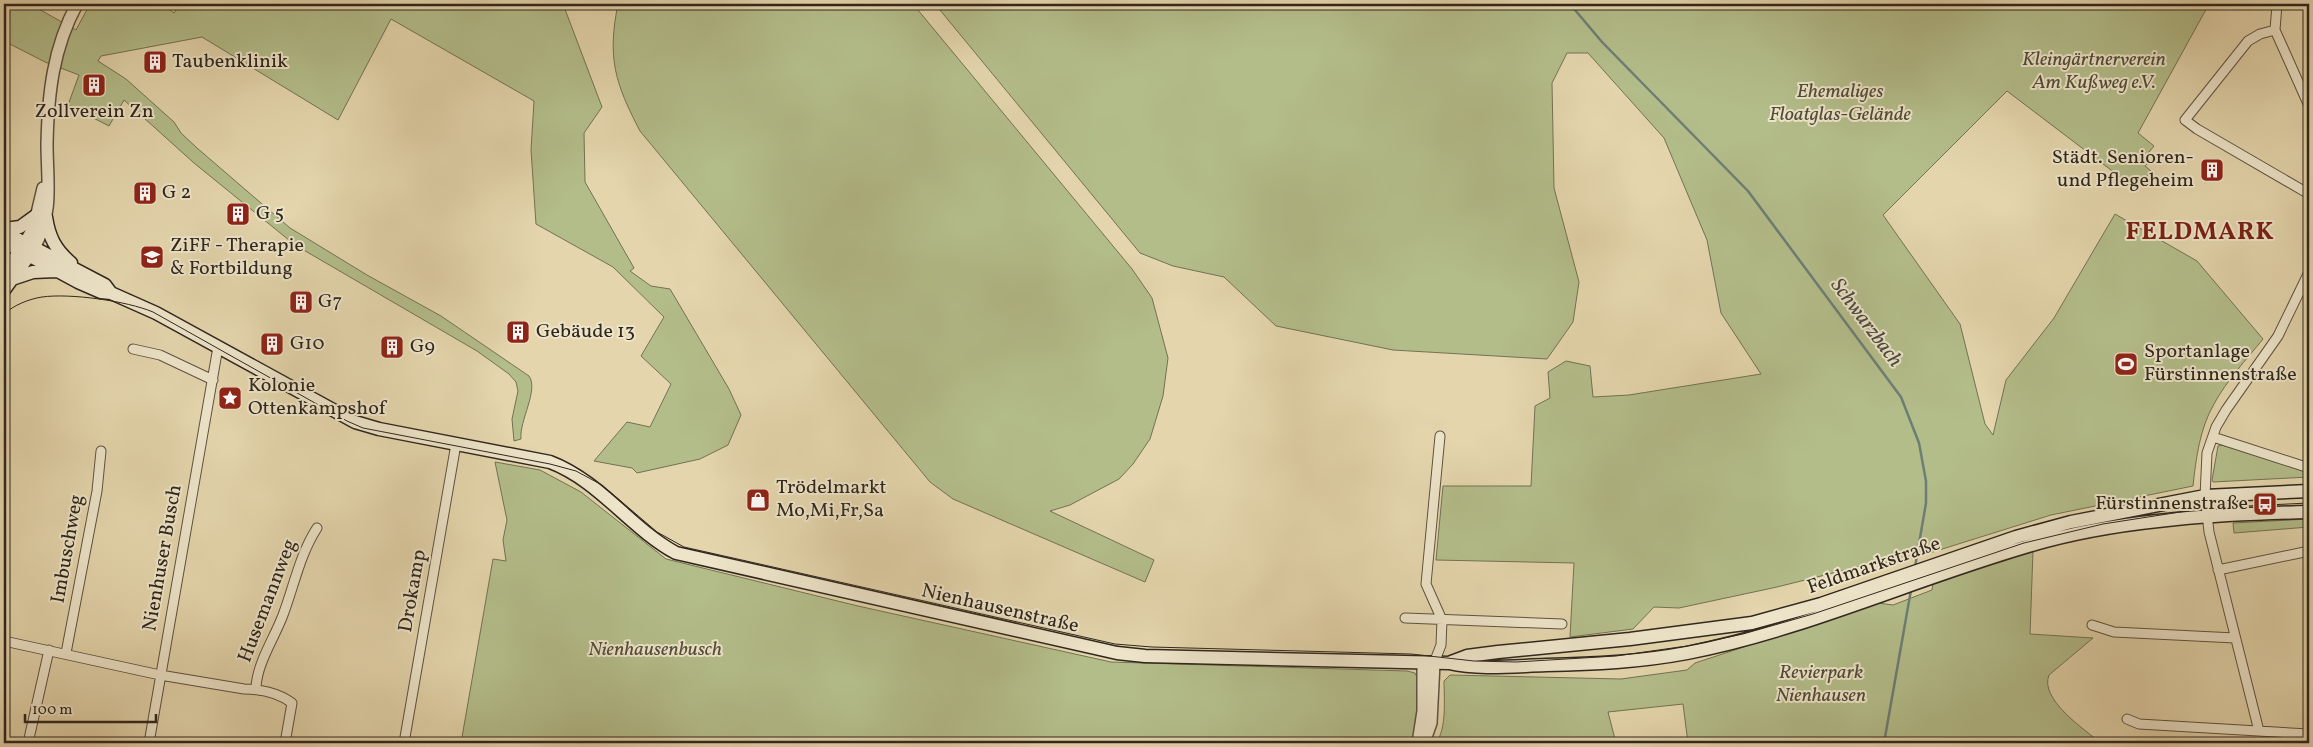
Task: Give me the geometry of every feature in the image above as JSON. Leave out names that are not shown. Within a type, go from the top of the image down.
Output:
[{"type":"main road","points":[[4,231],[20,227],[42,215],[55,247],[82,273]]},
{"type":"main road","points":[[4,231],[56,271],[101,292],[111,293]]},
{"type":"main road","points":[[4,242],[27,249],[82,273],[106,285],[111,293]]},
{"type":"main road","points":[[4,290],[8,276],[27,249]]},
{"type":"main road","points":[[8,276],[56,271]]},
{"type":"main road","name":"Nienhausenstraße","points":[[111,293],[156,313],[363,426],[550,462],[573,472],[591,484],[657,542],[676,553],[692,558],[1117,653],[1145,656],[1428,663]]},
{"type":"main road","name":"Feldmarkstraße","points":[[1428,663],[1449,663],[1460,666],[1613,664],[1687,653],[1806,621],[1898,589],[1922,575],[2016,537],[2071,522],[2205,496],[2309,492]]},
{"type":"main road","name":"Feldmarkstraße","points":[[1449,663],[1462,658],[1498,652],[1630,639],[1752,623],[1821,604],[1902,576],[1922,575],[2077,534],[2122,526],[2206,518],[2309,512]]},
{"type":"street","points":[[27,249],[50,194],[48,160],[52,70],[59,42],[77,4]]},
{"type":"street","points":[[2277,4],[2274,30],[2306,94],[2309,106]]},
{"type":"street","points":[[2274,30],[2260,34],[2248,41],[2185,120],[2197,130],[2309,193]]},
{"type":"street","points":[[2259,731],[2206,518],[2207,453],[2226,410],[2278,336],[2309,272]]},
{"type":"street","name":"Nienhuser Busch","points":[[149,743],[218,347]]},
{"type":"street","points":[[133,349],[160,355],[213,380]]},
{"type":"street","points":[[1418,743],[1428,663],[1441,645],[1442,620],[1426,584],[1440,436]]},
{"type":"street","points":[[2213,437],[2309,468]]},
{"type":"street","name":"Drokamp","points":[[404,743],[456,444]]},
{"type":"street","name":"Imbuschweg","points":[[66,653],[96,491],[101,451]]},
{"type":"street","name":"Husemannweg","points":[[256,688],[258,674],[282,617],[306,544],[316,528]]},
{"type":"street","points":[[2218,570],[2309,551]]},
{"type":"street","points":[[1405,618],[1562,624]]},
{"type":"street","points":[[2092,625],[2114,632],[2235,638]]},
{"type":"street","name":"Husemannweg","points":[[4,640],[160,674],[244,689],[256,688],[292,703],[284,743]]},
{"type":"street","points":[[28,743],[50,650]]},
{"type":"street","points":[[1424,743],[1431,723],[1428,663]]},
{"type":"street","points":[[2127,719],[2139,724],[2309,734]]},
{"type":"green space","points":[[4,4],[30,4],[76,30],[90,4],[162,4],[174,13],[180,4],[563,4],[602,107],[584,133],[585,182],[634,268],[630,271],[651,286],[670,289],[729,389],[741,415],[728,445],[700,459],[637,473],[632,468],[594,461],[627,422],[650,427],[671,384],[641,356],[664,317],[613,267],[536,224],[531,150],[534,101],[391,19],[338,120],[202,37],[101,56],[98,61],[126,79],[174,122],[181,133],[197,148],[290,228],[367,275],[441,316],[529,376],[532,389],[521,432],[521,439],[514,441],[512,419],[518,391],[516,382],[509,374],[477,351],[295,245],[194,163],[124,100],[109,126],[68,105],[79,75],[45,62],[4,41]]},
{"type":"green space","points":[[618,4],[913,4],[1132,269],[1152,298],[1168,358],[1163,396],[1150,439],[1133,464],[1119,479],[1070,505],[1050,511],[1154,560],[1145,582],[953,499],[930,482],[640,131],[624,98],[616,70],[613,40]]},
{"type":"green space","points":[[935,4],[2209,4],[2138,133],[2154,146],[2144,158],[2149,162],[2145,166],[2151,171],[2136,189],[2007,91],[1883,215],[1960,324],[1985,424],[1993,435],[2006,380],[2054,318],[2115,214],[2197,261],[2263,339],[2237,370],[2209,413],[2199,443],[2193,486],[2051,515],[1904,561],[1889,564],[1881,561],[1777,587],[1679,608],[1654,607],[1633,629],[1570,637],[1574,563],[1436,560],[1443,486],[1531,486],[1535,406],[1550,398],[1548,372],[1566,361],[1590,366],[1593,397],[1629,395],[1761,374],[1721,313],[1707,240],[1664,138],[1588,53],[1567,53],[1552,83],[1554,188],[1579,282],[1573,322],[1547,359],[1393,350],[1276,326],[1224,277],[1173,266],[1140,253]]},
{"type":"green space","points":[[2222,445],[2309,472],[2309,477],[2213,482],[2218,446]]},
{"type":"green space","name":"Nienhausenbusch","points":[[495,462],[540,470],[581,492],[666,559],[858,606],[1111,662],[1407,671],[1415,673],[1421,699],[1413,743],[461,743],[493,559],[506,561],[503,540],[507,520]]},
{"type":"green space","points":[[2309,519],[2309,527],[2234,533],[2233,523]]},
{"type":"green space","name":"Revierpark Nienhausen","points":[[2033,551],[2030,634],[2093,638],[2049,675],[2048,684],[2051,694],[2065,713],[2101,743],[1688,743],[1683,704],[1608,712],[1616,743],[1436,743],[1442,730],[1444,681],[1450,675],[1621,679],[1687,670],[1695,663],[1878,603],[1893,605],[1932,590],[1933,583]]},
{"type":"waterway","name":"Schwarzbach","points":[[1570,4],[1602,42],[1748,191],[1901,397],[1919,443],[1926,481],[1926,503],[1915,567]]},
{"type":"waterway","name":"Schwarzbach","points":[[1884,743],[1911,590]]},
{"type":"tram line","points":[[4,314],[27,301],[54,296],[83,297],[129,304],[153,312],[347,421],[363,428],[550,464],[576,471],[602,485],[657,532],[684,547],[1115,644],[1152,647],[1411,654],[1474,661],[1516,662],[1616,656],[1687,646],[1743,634],[1813,614],[2024,543],[2103,524],[2206,508],[2309,503]]},
{"type":"place","name":"Taubenklinik","points":[[155,62]]},
{"type":"place","name":"Zollverein Zn","points":[[94,85]]},
{"type":"place","name":"Städt. Senioren- und Pflegeheim","points":[[2212,170]]},
{"type":"place","name":"G 2","points":[[145,193]]},
{"type":"place","name":"G 5","points":[[238,214]]},
{"type":"place","name":"ZiFF - Therapie & Fortbildung","points":[[152,257]]},
{"type":"place","name":"G7","points":[[301,302]]},
{"type":"place","name":"Gebäude 13","points":[[518,332]]},
{"type":"place","name":"G10","points":[[272,344]]},
{"type":"place","name":"G9","points":[[392,347]]},
{"type":"place","name":"Sportanlage Fürstinnenstraße","points":[[2126,364]]},
{"type":"place","name":"Kolonie Ottenkampshof","points":[[230,398]]},
{"type":"place","name":"Trödelmarkt Mo,Mi,Fr,Sa","points":[[758,500]]},
{"type":"place","name":"Fürstinnenstraße","points":[[2265,504]]},
{"type":"district","name":"FELDMARK","points":[[2200,232]]},
{"type":"park label","name":"Kleingärtnerverein Am Kußweg e.V.","points":[[2094,72]]},
{"type":"park label","name":"Ehemaliges Floatglas-Gelände","points":[[1840,104]]}]
